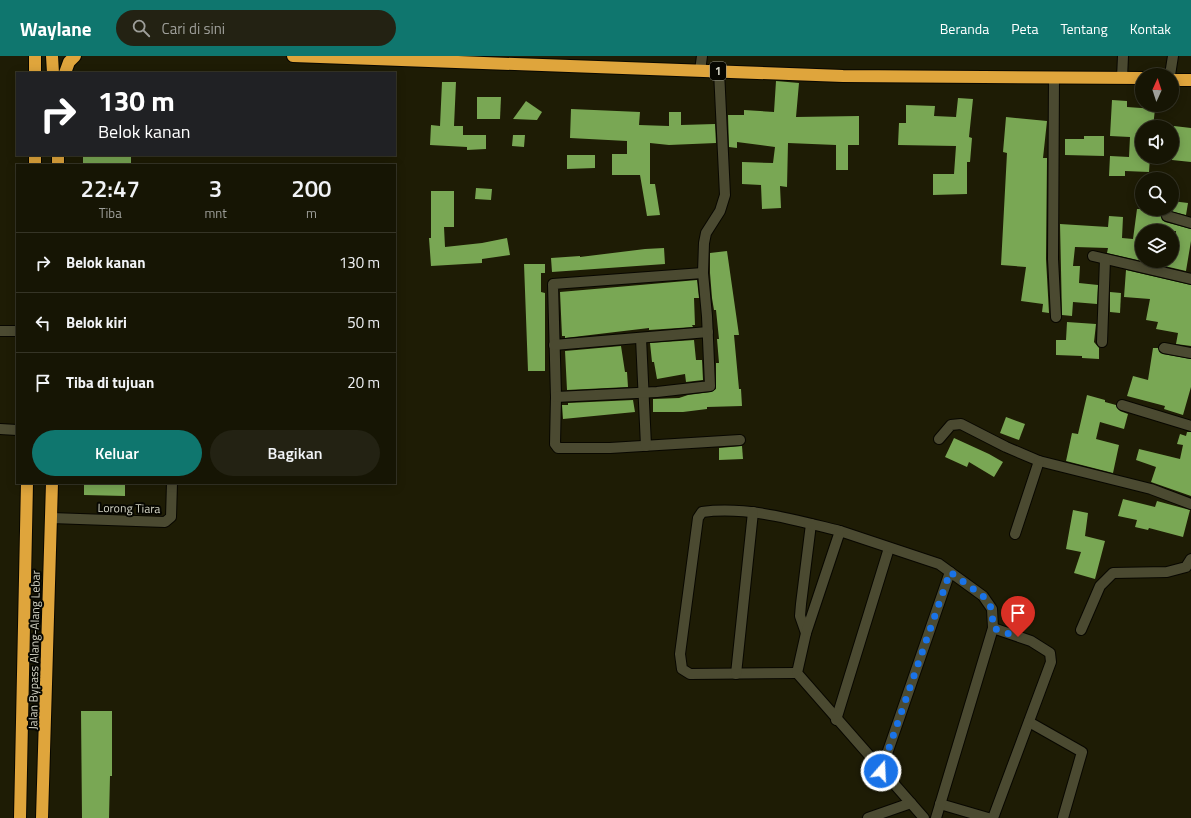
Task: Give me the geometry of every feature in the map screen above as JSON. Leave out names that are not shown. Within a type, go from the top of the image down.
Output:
[{"type":"highway","points":[[34,56],[35,72]]},
{"type":"highway","points":[[52,56],[53,72]]},
{"type":"highway","points":[[65,72],[69,62],[75,56]]},
{"type":"highway","name":"1","points":[[293,56],[430,58],[700,71],[843,76],[1054,76],[1135,78]]},
{"type":"highway","points":[[1179,80],[1191,80]]},
{"type":"highway","name":"Jalan Bypass Alang-Alang Lebar","points":[[20,818],[27,484]]},
{"type":"highway","name":"Jalan Bypass Alang-Alang Lebar","points":[[42,818],[52,484]]},
{"type":"street","points":[[700,71],[702,56]]},
{"type":"street","points":[[1122,56],[1122,78]]},
{"type":"street","points":[[1171,68],[1173,56]]},
{"type":"street","points":[[556,397],[644,392],[710,386],[708,332],[703,273],[706,233],[720,211],[726,195],[719,71]]},
{"type":"street","points":[[1054,76],[1053,259],[1056,317]]},
{"type":"street","points":[[1167,216],[1191,223]]},
{"type":"street","points":[[1093,256],[1191,278]]},
{"type":"street","points":[[1102,342],[1105,259]]},
{"type":"street","points":[[703,273],[552,284],[556,397],[555,444],[558,448],[646,446],[740,440]]},
{"type":"street","points":[[0,331],[16,331]]},
{"type":"street","points":[[554,345],[708,332]]},
{"type":"street","points":[[641,338],[646,446]]},
{"type":"street","points":[[1164,348],[1191,352]]},
{"type":"street","points":[[1122,405],[1191,426]]},
{"type":"street","points":[[939,439],[951,425],[961,424],[1006,447],[1039,461],[1151,489],[1191,504]]},
{"type":"street","points":[[0,429],[16,430]]},
{"type":"street","points":[[1015,534],[1039,461]]},
{"type":"street","name":"Lorong Tiara","points":[[51,518],[165,522],[171,517],[172,484]]},
{"type":"street","points":[[797,673],[690,674],[682,669],[680,654],[698,518],[702,512],[753,512],[840,531],[939,564],[983,596],[992,609],[993,628],[936,818]]},
{"type":"street","points":[[736,674],[753,512]]},
{"type":"street","points":[[806,633],[800,616],[811,524]]},
{"type":"street","points":[[797,673],[806,633],[840,531]]},
{"type":"street","points":[[836,720],[889,548]]},
{"type":"street","points":[[1081,630],[1100,586],[1113,573],[1167,572],[1186,567],[1191,559]]},
{"type":"street","points":[[881,771],[950,572]]},
{"type":"street","points":[[993,628],[1031,641],[1050,653],[1051,662],[993,818]]},
{"type":"street","points":[[797,673],[836,720],[924,818]]},
{"type":"street","points":[[1029,722],[1082,752],[1063,818]]},
{"type":"street","points":[[868,818],[911,802]]},
{"type":"street","points":[[940,804],[988,818]]},
{"type":"building","points":[[776,81],[799,83],[796,117],[859,116],[859,145],[848,145],[848,170],[836,170],[836,145],[788,143],[787,187],[780,186],[781,208],[762,209],[761,185],[742,184],[742,162],[773,163],[775,147],[737,142],[737,148],[729,147],[728,115],[744,115],[744,110],[774,112]]},
{"type":"building","points":[[442,82],[456,82],[454,126],[463,126],[463,135],[486,135],[486,149],[467,150],[467,147],[430,145],[431,125],[440,126]]},
{"type":"building","points":[[477,97],[501,97],[500,119],[477,119]]},
{"type":"building","points":[[958,98],[973,99],[969,137],[972,138],[970,162],[967,162],[967,194],[933,195],[933,174],[954,174],[956,146],[898,145],[899,123],[906,123],[906,105],[935,106],[934,116],[956,117]]},
{"type":"building","points":[[1112,100],[1127,101],[1127,107],[1135,108],[1135,112],[1155,112],[1154,120],[1135,120],[1135,164],[1150,164],[1149,172],[1125,171],[1125,176],[1109,176],[1110,156],[1129,157],[1130,137],[1110,136]]},
{"type":"building","points":[[526,101],[542,112],[537,120],[513,119]]},
{"type":"building","points":[[571,109],[640,112],[639,125],[669,126],[669,112],[681,112],[681,125],[715,124],[716,143],[669,145],[650,143],[650,184],[655,184],[660,215],[647,216],[640,175],[612,175],[612,154],[627,154],[627,141],[570,138]]},
{"type":"building","points":[[1006,117],[1047,121],[1043,158],[1047,158],[1046,259],[1049,313],[1042,312],[1043,304],[1021,301],[1026,267],[1001,265],[1007,153],[1003,152]]},
{"type":"building","points":[[1179,127],[1191,128],[1191,162],[1179,161]]},
{"type":"building","points":[[513,135],[525,135],[524,147],[512,146]]},
{"type":"building","points":[[1084,136],[1104,136],[1104,156],[1065,155],[1065,139],[1084,139]]},
{"type":"building","points":[[567,155],[595,155],[595,168],[567,169]]},
{"type":"building","points":[[83,156],[131,156],[131,164],[83,164]]},
{"type":"building","points":[[476,188],[492,189],[491,200],[475,199]]},
{"type":"building","points":[[431,191],[454,191],[454,227],[444,227],[445,247],[482,243],[507,238],[510,255],[482,259],[482,263],[431,266],[429,238],[431,238]]},
{"type":"building","points":[[1179,202],[1188,203],[1186,215],[1179,213]]},
{"type":"building","points":[[1109,216],[1123,217],[1122,238],[1133,239],[1135,224],[1135,259],[1107,253],[1108,248],[1075,247],[1073,266],[1080,266],[1079,283],[1098,285],[1097,304],[1073,302],[1072,316],[1062,315],[1060,224],[1108,227]]},
{"type":"building","points":[[1136,216],[1161,216],[1162,220],[1172,224],[1135,224]]},
{"type":"building","points":[[1179,226],[1191,229],[1191,241],[1186,271],[1173,268],[1179,268]]},
{"type":"building","points":[[664,248],[665,264],[552,272],[551,258],[580,257]]},
{"type":"building","points":[[727,251],[739,335],[734,335],[742,406],[707,407],[707,409],[683,412],[653,412],[653,399],[679,398],[688,395],[711,392],[716,389],[716,363],[719,363],[717,339],[719,339],[716,310],[714,310],[712,298],[710,253]]},
{"type":"building","points":[[524,264],[545,264],[545,273],[541,273],[541,292],[545,293],[545,371],[528,371]]},
{"type":"building","points":[[1126,270],[1191,285],[1191,346],[1176,344],[1178,333],[1156,329],[1158,322],[1146,320],[1150,299],[1124,297]]},
{"type":"building","points":[[697,280],[699,298],[694,298],[695,325],[692,325],[693,327],[649,330],[649,328],[565,338],[565,336],[562,336],[560,292]]},
{"type":"building","points":[[1110,292],[1121,293],[1120,313],[1110,312]]},
{"type":"building","points":[[1067,322],[1096,324],[1094,342],[1099,348],[1099,359],[1082,358],[1082,356],[1056,355],[1056,340],[1066,340]]},
{"type":"building","points":[[694,340],[696,360],[702,360],[703,380],[686,382],[685,374],[657,379],[654,362],[652,362],[650,343]]},
{"type":"building","points":[[621,346],[625,372],[627,372],[628,387],[567,390],[565,351]]},
{"type":"building","points":[[1153,348],[1158,348],[1163,354],[1191,359],[1191,387],[1183,415],[1164,409],[1165,406],[1127,396],[1133,376],[1148,380]]},
{"type":"building","points":[[1087,395],[1116,405],[1120,411],[1128,414],[1124,429],[1100,422],[1096,439],[1119,445],[1113,473],[1066,461],[1072,433],[1078,434]]},
{"type":"building","points":[[633,400],[635,412],[563,419],[562,405],[568,405],[568,403]]},
{"type":"building","points":[[1006,417],[1025,424],[1019,440],[1000,433]]},
{"type":"building","points":[[1187,432],[1191,432],[1191,496],[1151,482],[1156,467],[1136,460],[1139,449],[1180,459],[1183,445],[1177,444],[1180,434],[1186,436]]},
{"type":"building","points":[[954,438],[1003,462],[994,477],[969,462],[967,467],[945,457]]},
{"type":"building","points":[[742,446],[743,459],[719,460],[719,448]]},
{"type":"building","points":[[84,484],[125,484],[125,496],[84,495]]},
{"type":"building","points":[[1123,499],[1155,507],[1157,501],[1190,510],[1183,537],[1149,528],[1148,530],[1135,527],[1137,520],[1118,516]]},
{"type":"building","points":[[1073,510],[1088,513],[1085,536],[1105,541],[1095,579],[1074,573],[1081,552],[1066,549]]},
{"type":"building","points":[[81,711],[112,711],[112,776],[110,776],[109,818],[82,818]]},
{"type":"route","points":[[881,771],[950,572],[983,596],[992,609],[993,628],[1018,637]]}]
